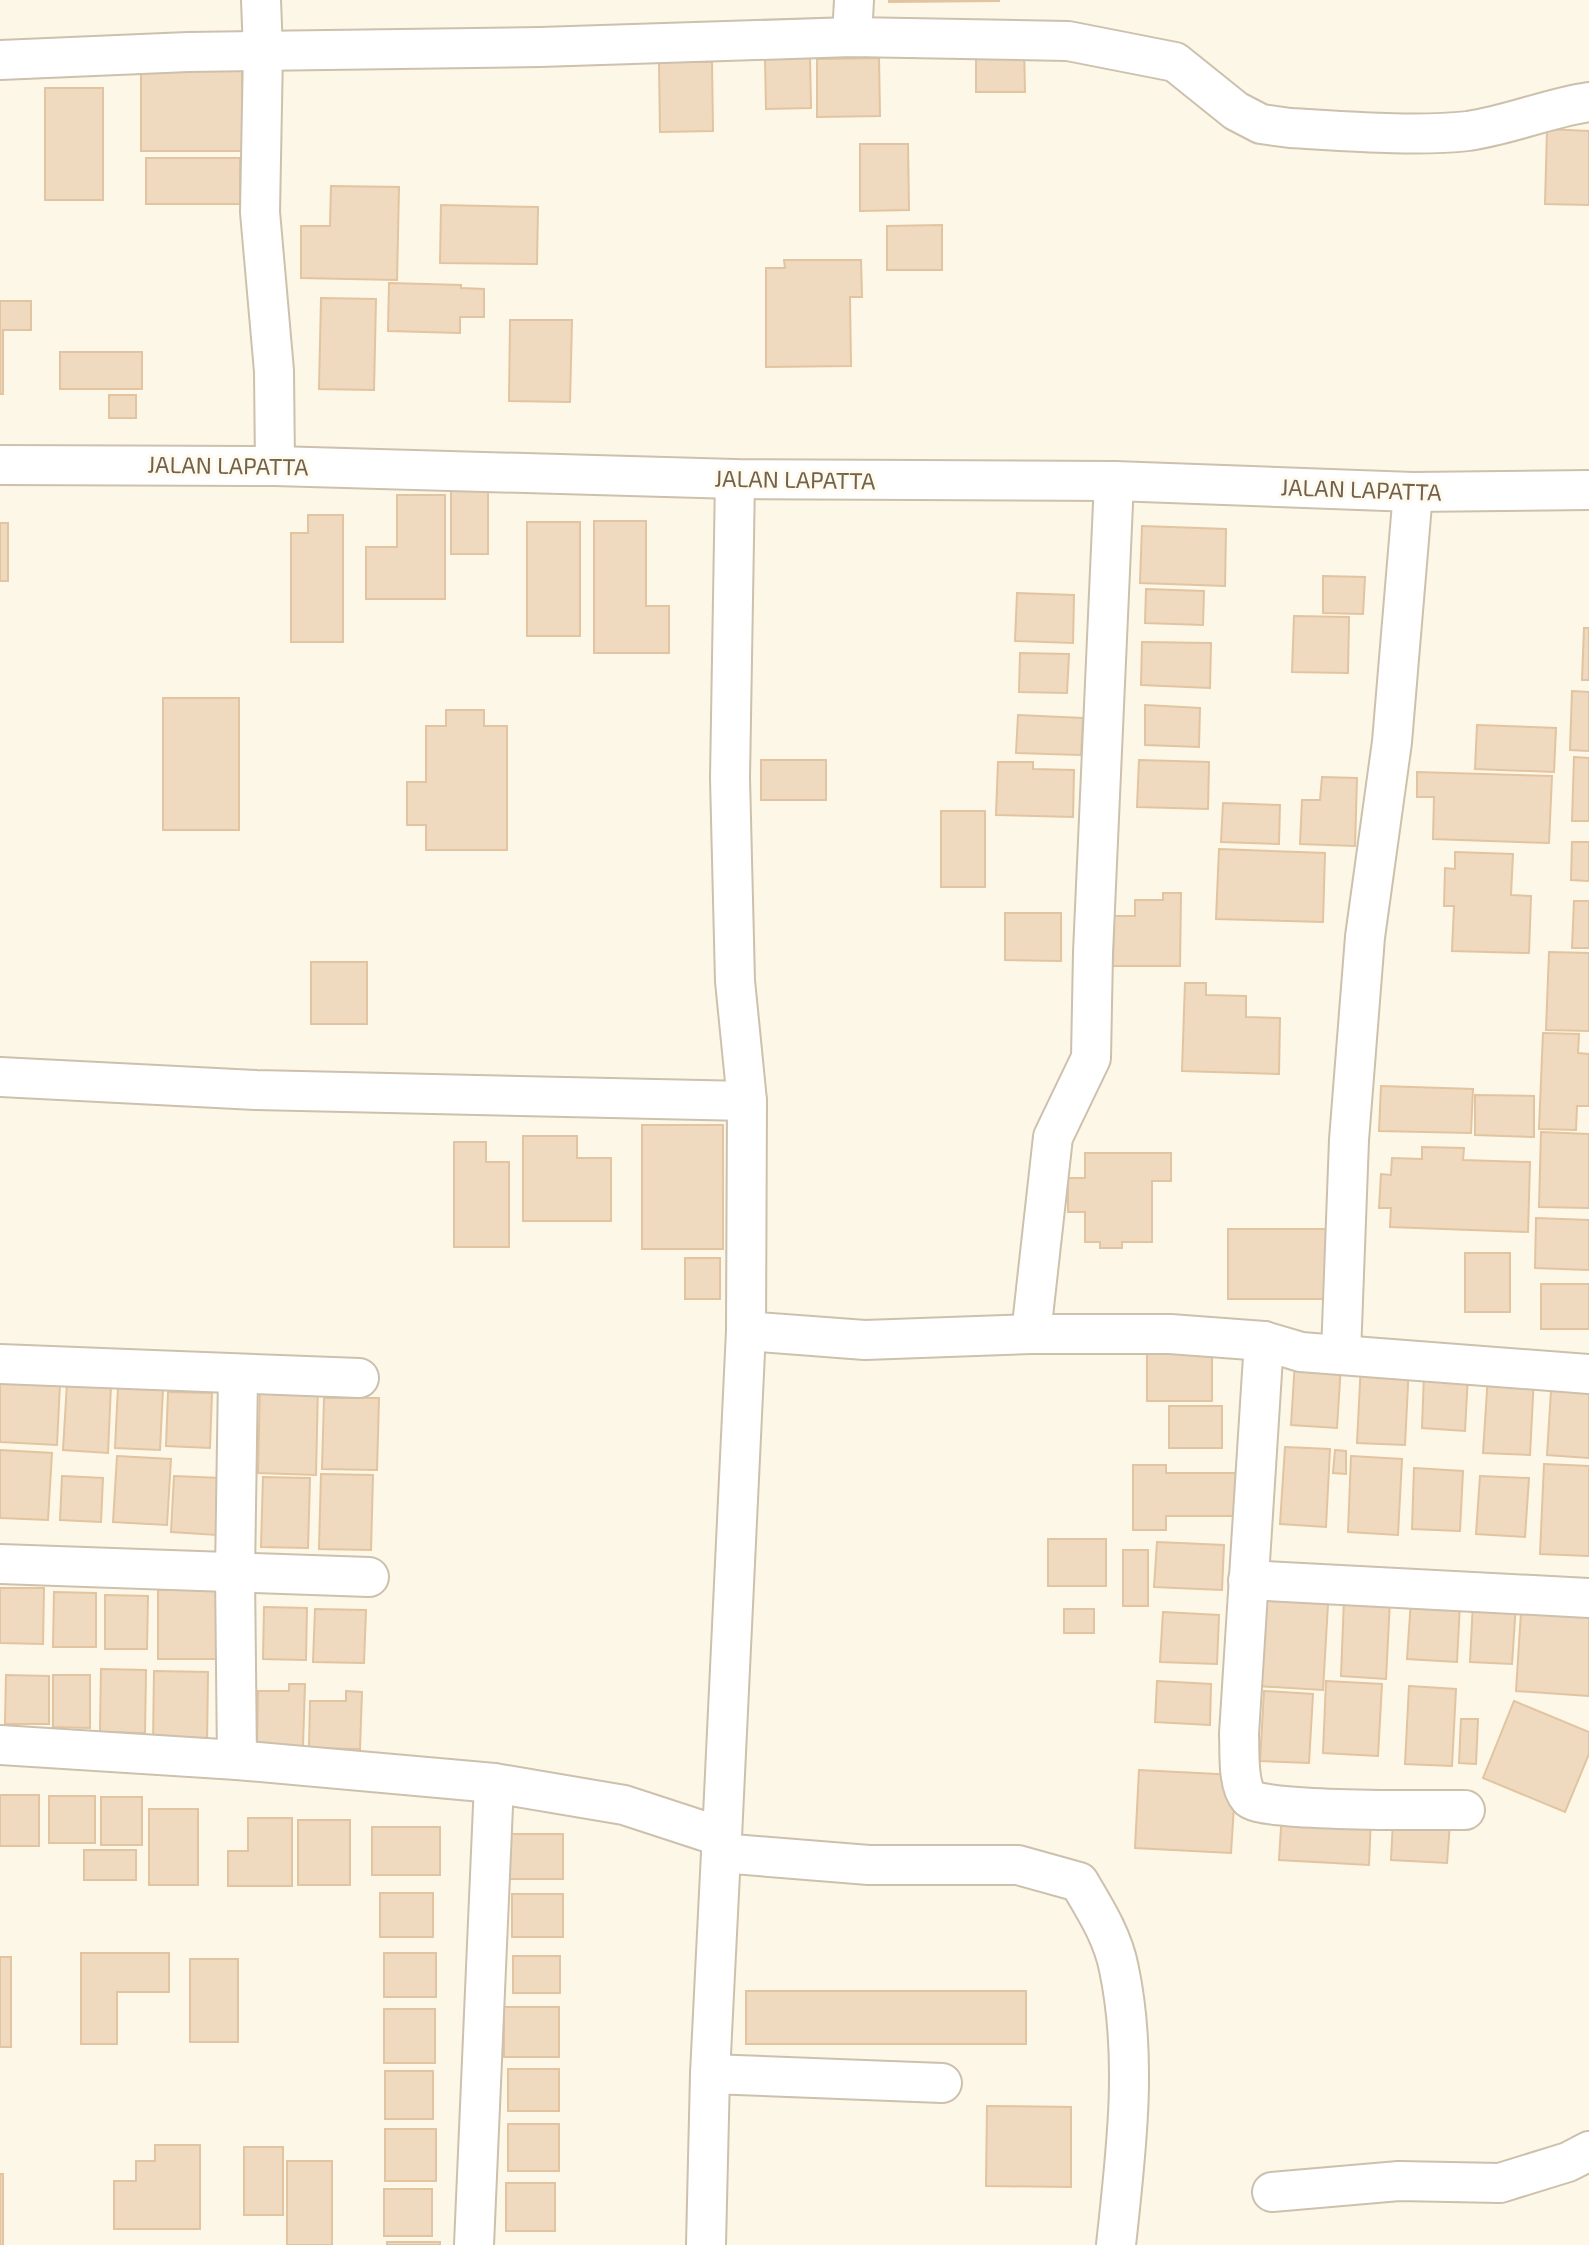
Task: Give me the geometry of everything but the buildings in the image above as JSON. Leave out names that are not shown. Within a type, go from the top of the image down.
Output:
[{"type":"street","points":[[261,0],[263,52],[260,212],[274,371],[275,466]]},
{"type":"street","points":[[0,60],[263,52],[853,18],[1068,41],[1158,57],[1175,62],[1236,111],[1252,120],[1290,128],[1468,131],[1529,117],[1562,106],[1589,102]]},
{"type":"street","name":"JALAN LAPATTA","points":[[0,465],[275,466],[735,479],[1114,481],[1413,492],[1589,490]]},
{"type":"street","points":[[706,2245],[710,2074],[746,1331],[747,1101],[735,981],[730,778],[735,479]]},
{"type":"street","points":[[1031,1334],[1054,1138],[1091,1058],[1093,953],[1114,481]]},
{"type":"street","points":[[1341,1354],[1349,1140],[1363,964],[1392,743],[1413,492]]},
{"type":"street","points":[[0,1077],[256,1090],[747,1101]]},
{"type":"street","points":[[746,1331],[865,1340],[1031,1334],[1170,1334],[1264,1341],[1301,1352],[1589,1374]]},
{"type":"street","points":[[1264,1341],[1239,1734],[1240,1760],[1248,1798],[1255,1803],[1300,1807],[1465,1810]]},
{"type":"street","points":[[0,1364],[238,1376],[359,1378]]},
{"type":"street","points":[[237,1760],[234,1573],[238,1376]]},
{"type":"street","points":[[0,1564],[369,1577]]},
{"type":"street","points":[[1248,1580],[1589,1598]]},
{"type":"street","points":[[0,1745],[237,1760],[494,1783],[624,1805],[722,1845],[869,1866],[1018,1865],[1079,1882],[1101,1920],[1119,1967],[1126,2028],[1130,2098],[1116,2245]]},
{"type":"street","points":[[474,2245],[494,1783]]},
{"type":"street","points":[[710,2074],[942,2083]]},
{"type":"street","points":[[1272,2192],[1399,2181],[1500,2183],[1568,2162],[1589,2151]]}]
